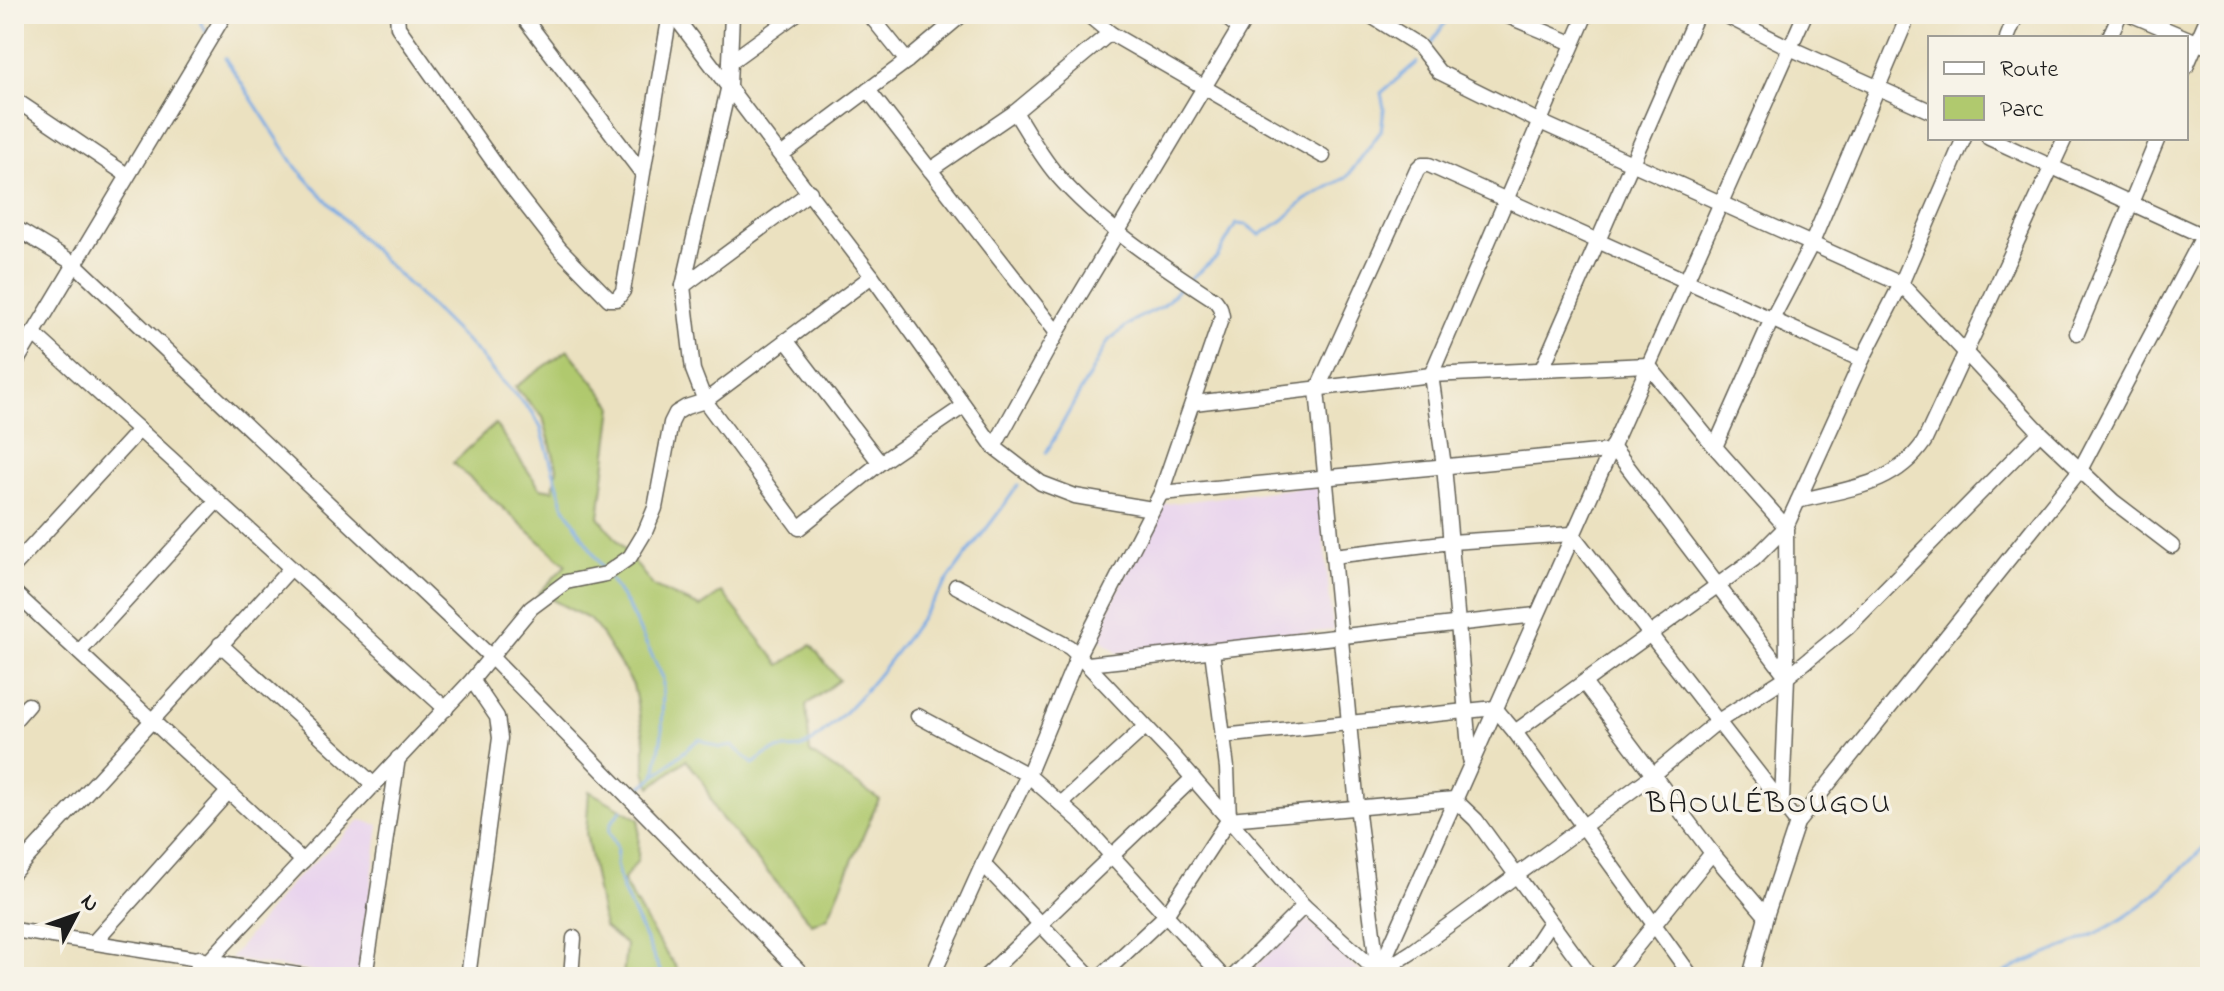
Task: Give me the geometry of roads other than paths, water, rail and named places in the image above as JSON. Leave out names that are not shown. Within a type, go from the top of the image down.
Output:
[{"type":"street","points":[[14,366],[225,14]]},
{"type":"street","points":[[397,14],[398,27],[494,164],[560,249],[609,299],[617,299],[623,291],[672,14]]},
{"type":"street","points":[[521,14],[642,173]]},
{"type":"street","points":[[672,14],[810,192],[994,447],[1041,483],[1075,496],[1152,509]]},
{"type":"street","points":[[732,14],[729,85],[683,286],[693,370],[705,401],[799,528],[880,463],[964,406]]},
{"type":"street","points":[[730,62],[796,14]]},
{"type":"street","points":[[869,14],[907,61]]},
{"type":"street","points":[[1087,14],[1110,33],[1323,156]]},
{"type":"street","points":[[1222,14],[1239,28]]},
{"type":"street","points":[[994,447],[1057,333],[1248,14]]},
{"type":"street","points":[[1368,14],[1418,45],[1439,72],[1538,121],[1901,284],[2040,432],[2113,501],[2172,546]]},
{"type":"street","points":[[1503,14],[1572,43]]},
{"type":"street","points":[[1471,762],[1444,466],[1431,375],[1586,14]]},
{"type":"street","points":[[1542,369],[1697,14]]},
{"type":"street","points":[[1723,14],[1928,110]]},
{"type":"street","points":[[1379,976],[1454,799],[1805,14]]},
{"type":"street","points":[[1715,447],[1771,321],[1811,245],[1909,14]]},
{"type":"street","points":[[2008,36],[2017,14]]},
{"type":"street","points":[[2110,36],[2120,14]]},
{"type":"street","points":[[2130,14],[2182,36]]},
{"type":"street","points":[[2188,64],[2203,45],[2209,14]]},
{"type":"street","points":[[781,155],[907,61],[956,16]]},
{"type":"street","points":[[930,170],[1015,112],[1110,33]]},
{"type":"street","points":[[868,90],[1057,333]]},
{"type":"street","points":[[14,99],[127,175]]},
{"type":"street","points":[[932,977],[1161,493],[1222,316],[1215,300],[1118,232],[1056,174],[1015,112]]},
{"type":"street","points":[[1515,732],[1754,559],[1786,527],[1862,360],[1901,284],[1963,140]]},
{"type":"street","points":[[1750,977],[1766,916],[1797,823],[2080,470],[2207,229],[2133,204],[1993,140]]},
{"type":"street","points":[[1798,501],[1882,479],[1904,466],[1924,442],[2064,140]]},
{"type":"street","points":[[2077,333],[2157,140]]},
{"type":"street","points":[[1379,976],[1357,806],[1317,390],[1417,170],[1422,165],[1429,165],[1862,360]]},
{"type":"street","points":[[683,286],[810,192]]},
{"type":"street","points":[[14,227],[75,264],[491,657],[805,977]]},
{"type":"street","points":[[196,977],[204,959],[303,861],[446,709],[542,598],[566,582],[606,574],[630,557],[655,508],[671,423],[676,413],[705,401],[872,276]]},
{"type":"street","points":[[33,333],[446,709]]},
{"type":"street","points":[[786,340],[880,463]]},
{"type":"street","points":[[1194,403],[1431,375],[1648,365]]},
{"type":"street","points":[[1648,365],[1786,527],[1787,677],[1782,803]]},
{"type":"street","points":[[14,566],[139,430]]},
{"type":"street","points":[[1379,976],[1653,775],[1717,722],[1787,677],[1847,628],[2040,432]]},
{"type":"street","points":[[1161,493],[1610,449]]},
{"type":"street","points":[[1610,449],[1787,677]]},
{"type":"street","points":[[79,652],[217,501]]},
{"type":"street","points":[[1572,534],[1797,823]]},
{"type":"street","points":[[1333,556],[1451,542],[1572,534]]},
{"type":"street","points":[[14,872],[291,568]]},
{"type":"street","points":[[956,586],[1069,647],[1083,659],[1193,778],[1304,906],[1379,976]]},
{"type":"street","points":[[14,592],[303,861]]},
{"type":"street","points":[[1083,659],[1212,651],[1536,615]]},
{"type":"street","points":[[220,644],[374,785]]},
{"type":"street","points":[[1100,977],[1166,915],[1229,819],[1227,768],[1212,651]]},
{"type":"street","points":[[468,977],[500,738],[497,717],[472,680]]},
{"type":"street","points":[[1584,683],[1712,853],[1766,916]]},
{"type":"street","points":[[14,721],[28,705]]},
{"type":"street","points":[[1222,736],[1495,708]]},
{"type":"street","points":[[1495,708],[1692,977]]},
{"type":"street","points":[[918,716],[1028,775],[1061,804],[1223,977]]},
{"type":"street","points":[[1061,804],[1145,727]]},
{"type":"street","points":[[365,977],[398,757]]},
{"type":"street","points":[[985,977],[1193,778]]},
{"type":"street","points":[[95,941],[228,792]]},
{"type":"street","points":[[1229,819],[1454,799],[1476,820],[1591,977]]},
{"type":"street","points":[[1612,977],[1712,853]]},
{"type":"street","points":[[983,864],[1091,977]]},
{"type":"street","points":[[1233,977],[1304,906]]},
{"type":"street","points":[[1514,977],[1550,922]]},
{"type":"street","points":[[14,930],[311,977]]},
{"type":"street","points":[[571,977],[574,938]]},
{"type":"waterway","points":[[196,14],[207,33]]},
{"type":"waterway","points":[[1428,48],[1451,14]]},
{"type":"waterway","points":[[225,58],[296,167],[361,238],[479,354],[533,413],[541,428],[563,504],[603,569]]},
{"type":"waterway","points":[[1190,279],[1217,257],[1236,224],[1247,225],[1260,235],[1305,200],[1347,177],[1381,131],[1384,108],[1381,93],[1417,62]]},
{"type":"waterway","points":[[1046,453],[1109,340],[1136,319],[1163,306],[1184,283]]},
{"type":"waterway","points":[[637,791],[699,739],[720,748],[733,746],[753,764],[770,752],[802,747],[813,741],[871,684],[1018,485]]},
{"type":"waterway","points":[[609,578],[627,605],[663,678],[662,734],[655,776]]},
{"type":"waterway","points":[[621,810],[611,823],[609,832],[617,848],[616,865],[622,888],[663,977]]},
{"type":"waterway","points":[[1997,977],[2082,940],[2124,917],[2163,887],[2210,841]]},
{"type":"district","name":"BAOULÉBOUGOU","points":[[1769,802]]}]
